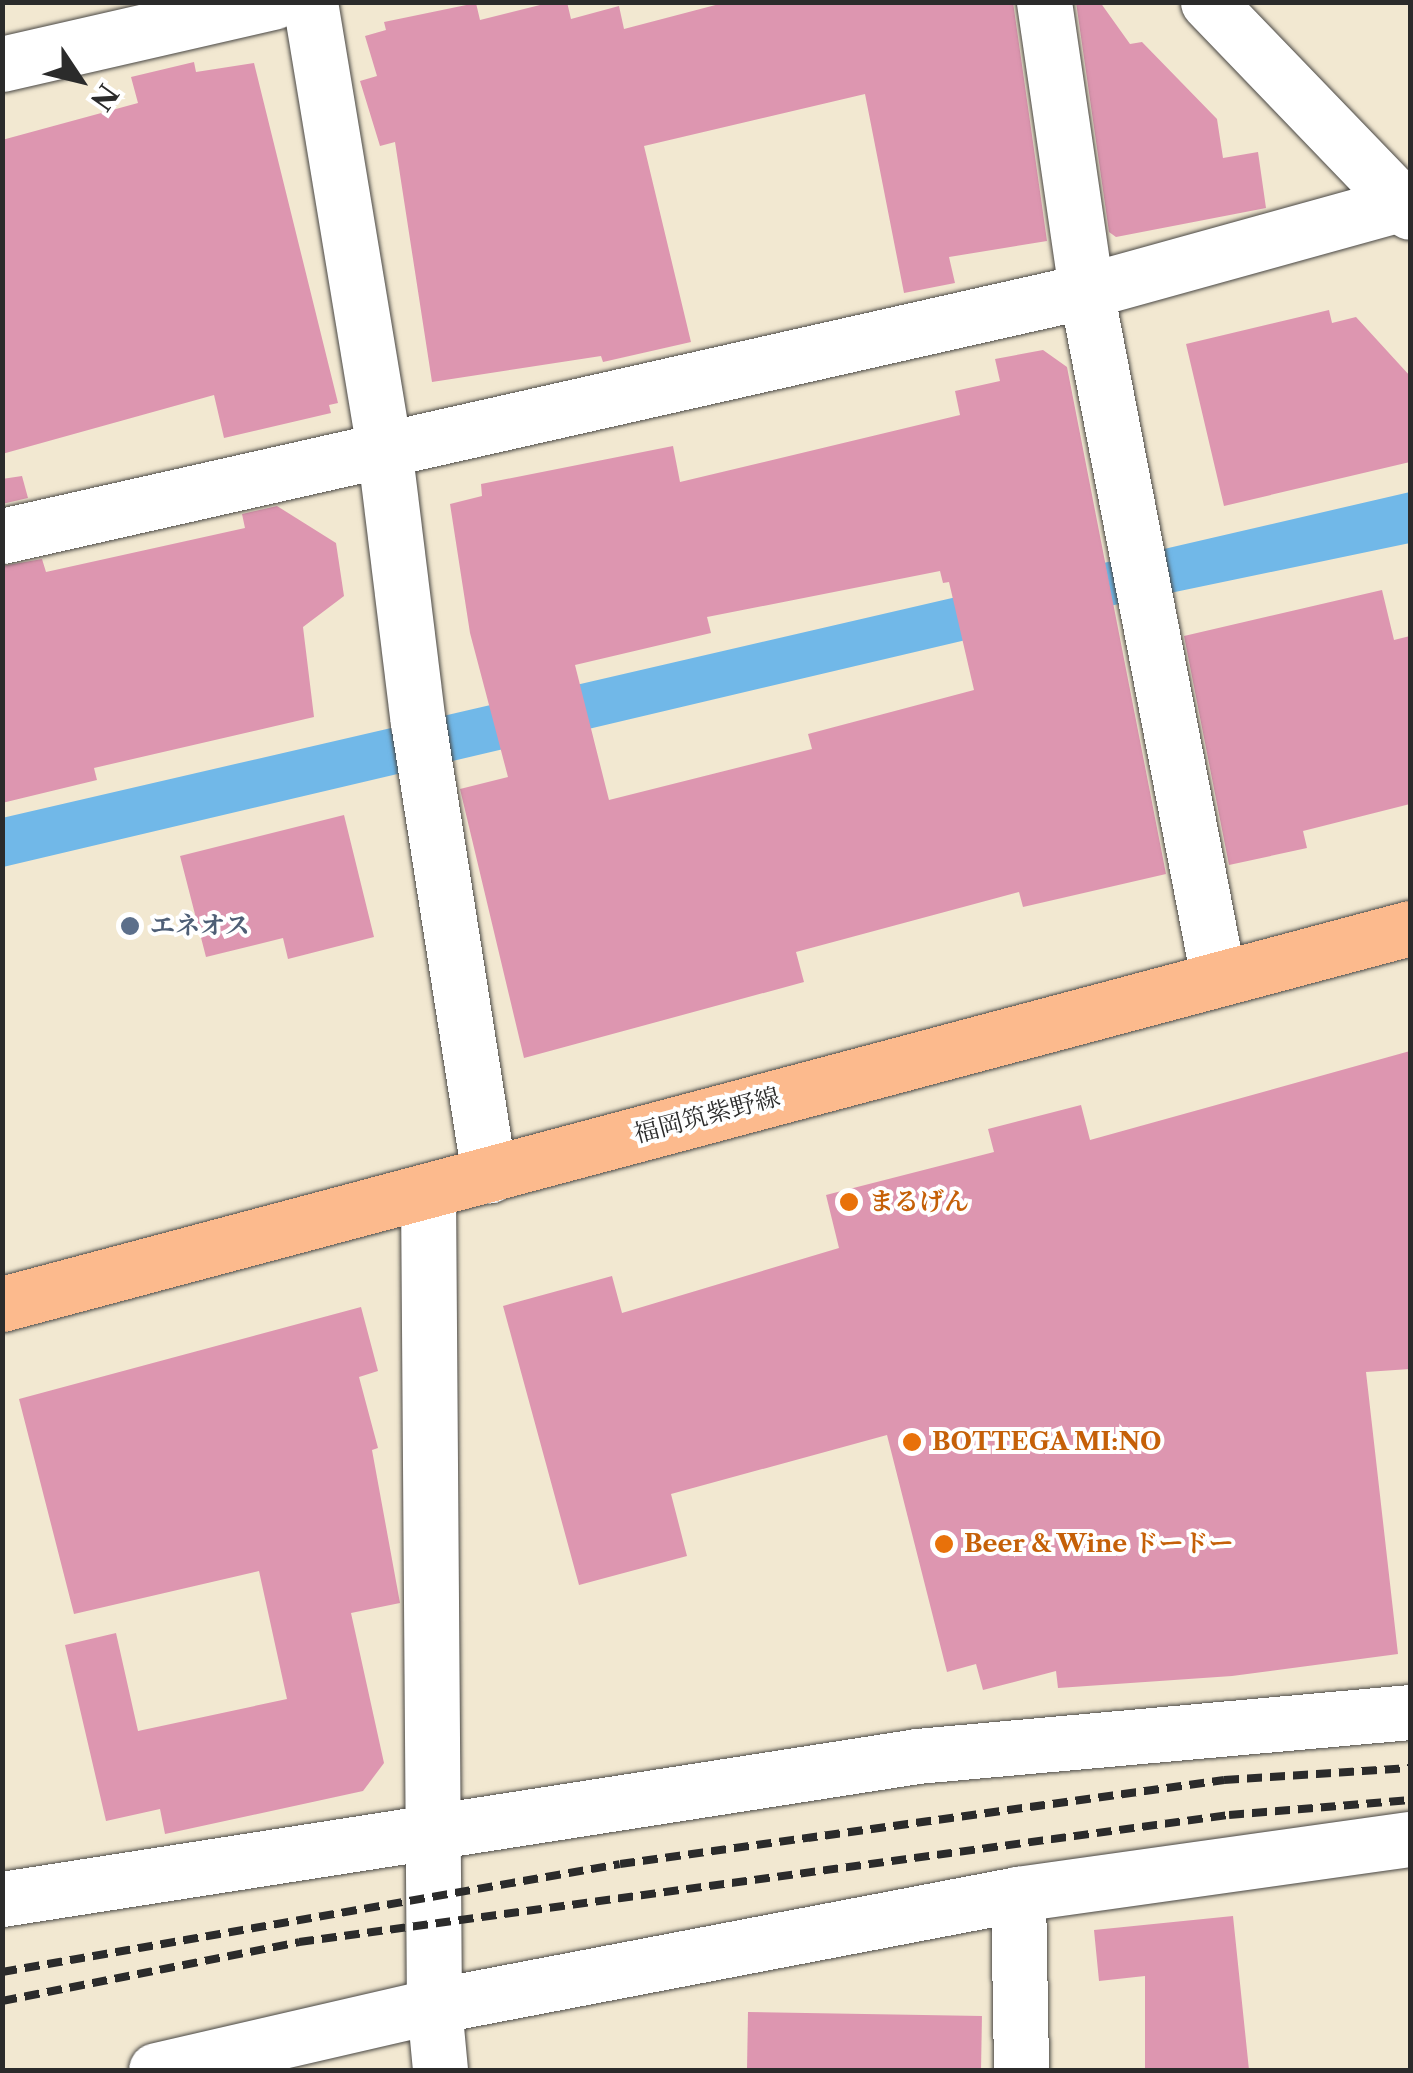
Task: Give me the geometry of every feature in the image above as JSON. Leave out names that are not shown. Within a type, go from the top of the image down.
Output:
[{"type":"main road","name":"福岡筑紫野線","points":[[2,1304],[1410,928]]},
{"type":"street","points":[[2,64],[274,2]]},
{"type":"street","points":[[310,2],[384,446],[422,746],[489,1175]]},
{"type":"street","points":[[1044,2],[1086,291],[1218,977]]},
{"type":"street","points":[[2,536],[384,446],[1086,291],[1408,205],[1208,2]]},
{"type":"street","points":[[428,1191],[434,2006],[440,2070]]},
{"type":"street","points":[[2,1899],[432,1828],[916,1756],[1410,1712]]},
{"type":"street","points":[[156,2070],[434,2006],[1018,1894],[1410,1839]]},
{"type":"street","points":[[1018,1894],[1021,2070]]},
{"type":"water","points":[[1410,492],[1410,543],[1127,602],[3,867],[2,818]]},
{"type":"building","points":[[552,2],[567,2],[571,19],[619,6],[624,29],[727,2],[1013,2],[1047,241],[949,257],[955,283],[904,293],[865,94],[644,146],[691,342],[603,362],[601,356],[432,382],[395,142],[380,146],[360,81],[377,76],[365,36],[386,30],[384,22],[476,3],[480,20]]},
{"type":"building","points":[[1076,2],[1100,2],[1130,44],[1142,42],[1217,119],[1223,158],[1258,152],[1266,208],[1116,237],[1109,232]]},
{"type":"building","points":[[194,62],[196,72],[254,63],[338,403],[329,405],[331,413],[224,438],[214,395],[2,454],[2,140],[138,103],[131,77]]},
{"type":"building","points":[[1329,310],[1332,323],[1356,317],[1410,376],[1410,462],[1224,506],[1186,344]]},
{"type":"building","points":[[1043,350],[1067,367],[1166,874],[1023,907],[1019,892],[796,952],[804,982],[524,1058],[460,789],[508,777],[470,633],[450,504],[482,496],[481,484],[673,446],[680,482],[960,415],[955,391],[1000,381],[995,359]],"holes":[[[940,571],[943,583],[949,582],[974,690],[808,734],[812,749],[609,800],[575,665],[711,633],[707,617]]]},
{"type":"building","points":[[22,476],[28,498],[2,504],[2,479]]},
{"type":"building","points":[[277,506],[336,543],[344,596],[303,627],[314,717],[94,768],[97,780],[2,803],[2,566],[42,559],[46,572],[245,528],[242,514]]},
{"type":"building","points":[[1382,590],[1394,640],[1410,636],[1410,804],[1303,831],[1307,848],[1229,865],[1184,636]]},
{"type":"building","points":[[344,815],[374,937],[288,959],[283,938],[206,957],[180,856]]},
{"type":"building","points":[[1410,1051],[1410,1369],[1366,1372],[1398,1654],[1232,1676],[1058,1688],[1056,1671],[983,1690],[976,1664],[947,1672],[887,1435],[671,1494],[687,1556],[579,1585],[503,1306],[612,1276],[622,1313],[839,1248],[826,1195],[994,1152],[988,1129],[1081,1105],[1090,1140]]},
{"type":"building","points":[[361,1307],[378,1371],[359,1377],[378,1448],[372,1450],[400,1603],[351,1613],[384,1763],[363,1791],[165,1834],[160,1809],[106,1821],[65,1645],[116,1633],[138,1731],[287,1699],[259,1571],[74,1614],[19,1399]]},
{"type":"building","points":[[1233,1916],[1249,2070],[1145,2070],[1145,1976],[1099,1981],[1094,1930]]},
{"type":"building","points":[[748,2012],[982,2016],[981,2070],[747,2070]]},
{"type":"railway","points":[[2,1972],[620,1864],[1224,1780],[1410,1768]]},
{"type":"railway","points":[[2,2001],[299,1942],[1229,1815],[1410,1800]]},
{"type":"place","name":"エネオス","points":[[130,926]]},
{"type":"place","name":"まるげん","points":[[849,1202]]},
{"type":"place","name":"BOTTEGA MI:NO","points":[[912,1442]]},
{"type":"place","name":"Beer & Wine ドードー","points":[[944,1544]]}]
